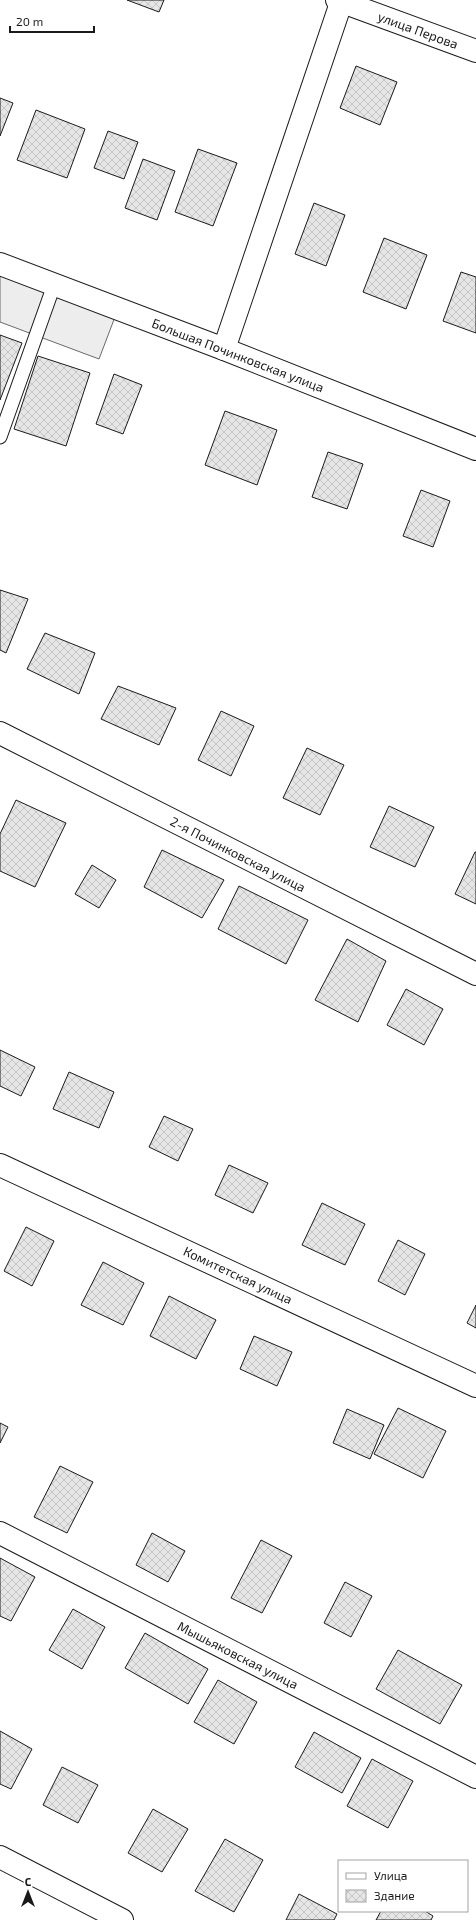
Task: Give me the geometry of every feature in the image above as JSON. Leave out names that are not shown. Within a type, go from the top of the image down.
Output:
[{"type":"street","name":"улица Перова","points":[[340,1],[476,52]]},
{"type":"street","points":[[224,349],[340,1]]},
{"type":"street","name":"Большая Починковская улица","points":[[0,264],[224,349],[476,448]]},
{"type":"street","name":"2-я Починковская улица","points":[[0,733],[476,974]]},
{"type":"street","name":"Комитетская улица","points":[[0,1165],[476,1386]]},
{"type":"street","name":"Мышьяковская улица","points":[[0,1533],[476,1777]]},
{"type":"street","points":[[0,1856],[122,1920]]},
{"type":"lane","points":[[0,437],[54,285]]},
{"type":"shaded area","points":[[0,264],[118,309],[99,359],[0,322]]},
{"type":"building","points":[[127,0],[164,0],[159,12]]},
{"type":"building","points":[[356,66],[397,82],[380,125],[340,108]]},
{"type":"building","points":[[0,98],[13,103],[0,136]]},
{"type":"building","points":[[36,110],[85,129],[67,178],[17,160]]},
{"type":"building","points":[[108,131],[138,142],[124,179],[94,168]]},
{"type":"building","points":[[198,149],[237,163],[213,226],[175,212]]},
{"type":"building","points":[[143,159],[175,171],[157,220],[125,208]]},
{"type":"building","points":[[314,203],[345,215],[326,266],[295,254]]},
{"type":"building","points":[[384,238],[427,255],[406,309],[363,292]]},
{"type":"building","points":[[461,272],[476,277],[476,333],[443,321]]},
{"type":"building","points":[[0,335],[22,343],[0,400]]},
{"type":"building","points":[[38,356],[90,373],[66,446],[14,429]]},
{"type":"building","points":[[114,374],[142,385],[123,434],[96,424]]},
{"type":"building","points":[[225,411],[277,430],[257,485],[205,465]]},
{"type":"building","points":[[328,452],[363,464],[347,509],[312,497]]},
{"type":"building","points":[[421,490],[450,501],[433,547],[403,536]]},
{"type":"building","points":[[0,590],[28,599],[6,653],[0,650]]},
{"type":"building","points":[[45,633],[95,653],[79,694],[27,669]]},
{"type":"building","points":[[118,686],[176,708],[159,745],[101,719]]},
{"type":"building","points":[[221,711],[254,726],[231,776],[198,760]]},
{"type":"building","points":[[307,748],[344,765],[320,815],[283,798]]},
{"type":"building","points":[[16,800],[66,823],[35,887],[0,871],[0,834]]},
{"type":"building","points":[[389,806],[434,827],[415,867],[370,847]]},
{"type":"building","points":[[162,850],[224,880],[202,918],[144,887]]},
{"type":"building","points":[[476,852],[476,904],[455,894]]},
{"type":"building","points":[[92,865],[116,880],[99,908],[75,894]]},
{"type":"building","points":[[239,886],[308,920],[286,964],[218,929]]},
{"type":"building","points":[[347,939],[386,961],[358,1022],[315,1000]]},
{"type":"building","points":[[406,989],[443,1009],[424,1045],[387,1025]]},
{"type":"building","points":[[0,1050],[35,1067],[21,1096],[0,1086]]},
{"type":"building","points":[[69,1072],[114,1092],[99,1128],[53,1109]]},
{"type":"building","points":[[164,1116],[193,1129],[178,1161],[149,1147]]},
{"type":"building","points":[[229,1165],[268,1183],[253,1213],[215,1195]]},
{"type":"building","points":[[322,1203],[365,1224],[345,1265],[302,1245]]},
{"type":"building","points":[[26,1227],[54,1241],[32,1286],[4,1271]]},
{"type":"building","points":[[398,1240],[425,1254],[405,1295],[378,1281]]},
{"type":"building","points":[[103,1262],[144,1283],[123,1325],[81,1305]]},
{"type":"building","points":[[169,1296],[216,1320],[196,1359],[150,1336]]},
{"type":"building","points":[[476,1305],[476,1328],[467,1323]]},
{"type":"building","points":[[254,1336],[292,1352],[277,1386],[240,1369]]},
{"type":"building","points":[[398,1408],[446,1431],[423,1478],[374,1454]]},
{"type":"building","points":[[347,1409],[384,1425],[370,1459],[333,1443]]},
{"type":"building","points":[[0,1423],[8,1427],[0,1443]]},
{"type":"building","points":[[60,1466],[93,1482],[67,1533],[34,1517]]},
{"type":"building","points":[[152,1533],[185,1551],[168,1582],[136,1565]]},
{"type":"building","points":[[261,1540],[292,1556],[262,1613],[231,1598]]},
{"type":"building","points":[[0,1558],[35,1577],[11,1621],[0,1616]]},
{"type":"building","points":[[345,1582],[372,1596],[351,1637],[324,1623]]},
{"type":"building","points":[[73,1609],[105,1627],[82,1669],[49,1650]]},
{"type":"building","points":[[145,1633],[208,1669],[188,1704],[125,1668]]},
{"type":"building","points":[[398,1650],[462,1685],[440,1724],[376,1689]]},
{"type":"building","points":[[218,1680],[257,1702],[234,1744],[194,1722]]},
{"type":"building","points":[[0,1731],[32,1749],[11,1789],[0,1784]]},
{"type":"building","points":[[314,1732],[361,1758],[342,1793],[295,1767]]},
{"type":"building","points":[[372,1759],[413,1781],[388,1828],[347,1806]]},
{"type":"building","points":[[62,1767],[98,1785],[78,1823],[43,1805]]},
{"type":"building","points":[[153,1809],[188,1829],[162,1872],[128,1853]]},
{"type":"building","points":[[225,1839],[263,1860],[234,1912],[195,1891]]},
{"type":"building","points":[[299,1894],[337,1914],[334,1920],[286,1920]]},
{"type":"building","points":[[380,1912],[427,1912],[433,1916],[431,1920],[376,1920]]}]
